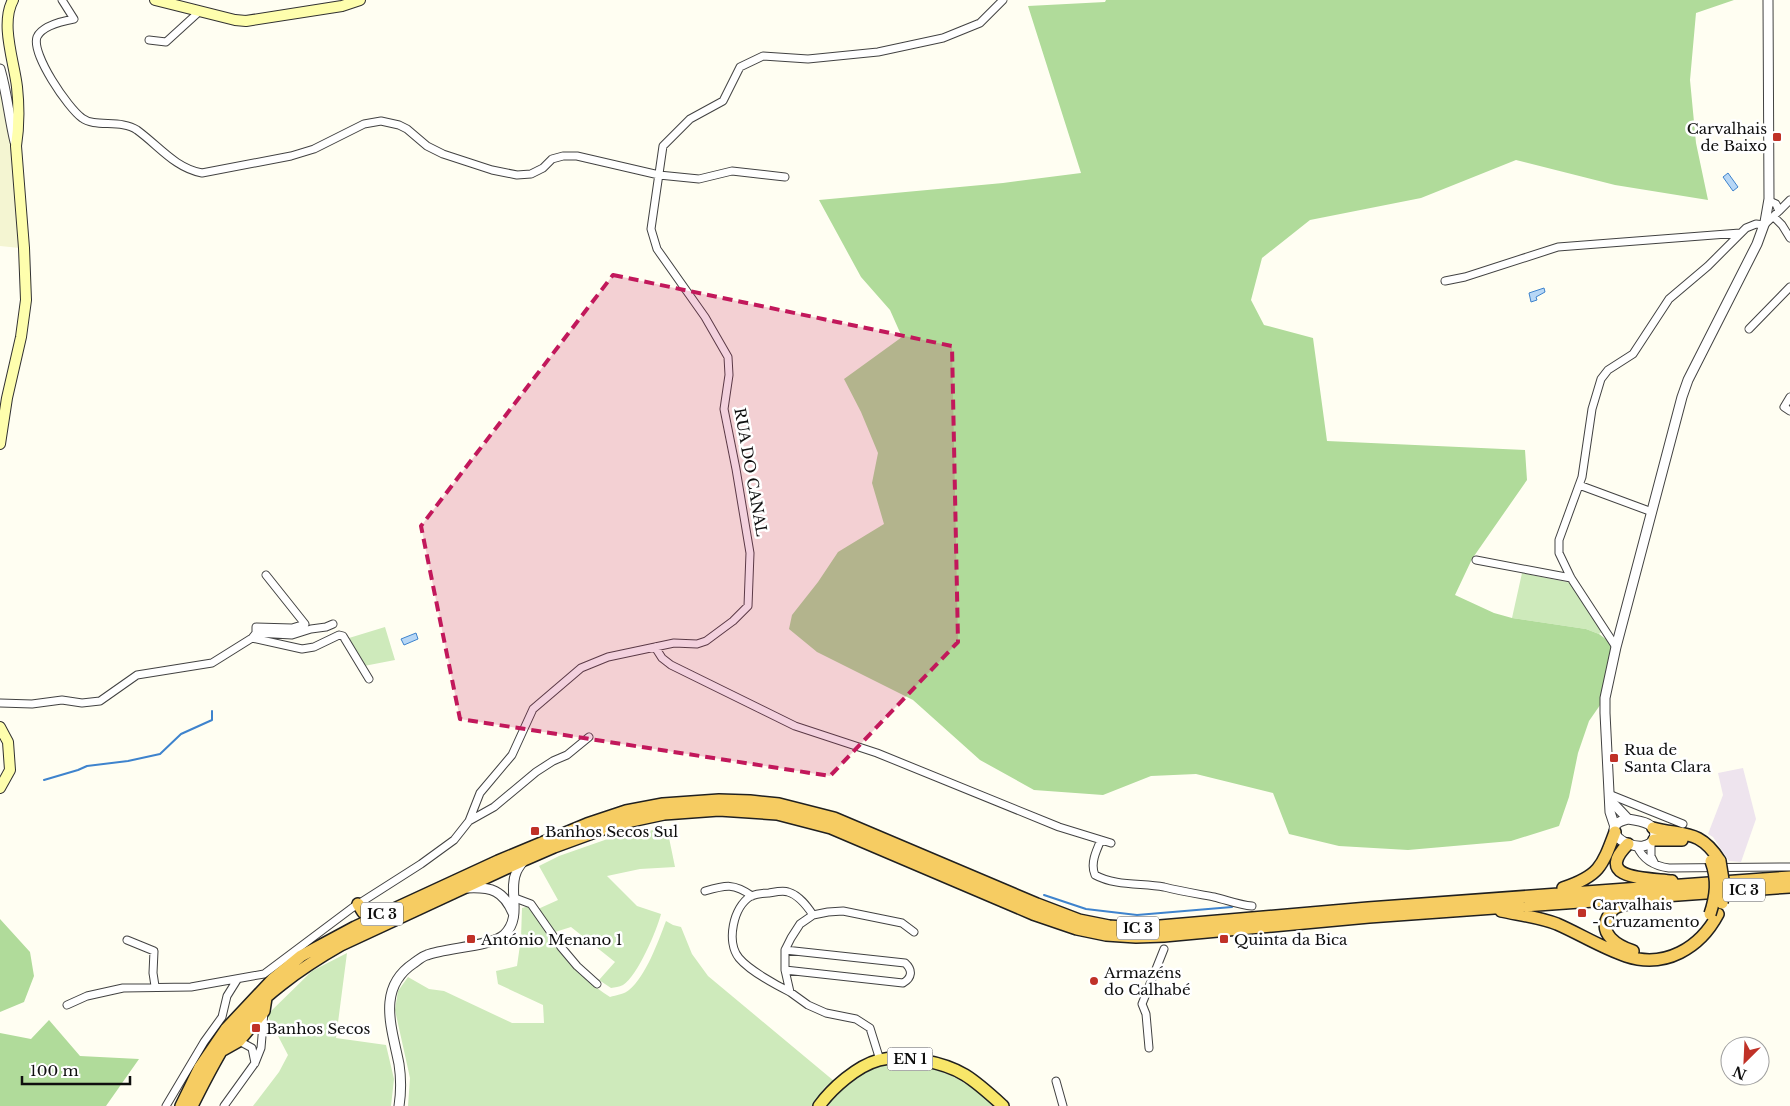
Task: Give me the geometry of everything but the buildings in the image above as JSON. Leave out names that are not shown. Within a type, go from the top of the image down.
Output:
[{"type":"highway","name":"IC 3","points":[[181,1106],[200,1067],[226,1029],[273,979],[301,956],[377,916],[498,861],[596,820],[663,804],[719,800],[779,804],[834,818],[1036,904],[1079,920],[1108,926],[1137,928],[1547,894],[1790,877]]},
{"type":"highway","name":"IC 3","points":[[192,1106],[209,1072],[232,1034],[266,998],[307,964],[341,945],[554,847],[618,824],[664,814],[719,810],[777,814],[831,828],[1033,914],[1077,929],[1106,935],[1136,937],[1369,917],[1790,887]]},
{"type":"highway","points":[[1484,909],[1535,917],[1555,923],[1628,957],[1645,960],[1670,957],[1684,951],[1708,932],[1714,914],[1716,861],[1713,850],[1697,837],[1653,828]]},
{"type":"highway","points":[[1547,894],[1581,882],[1592,875],[1603,862],[1615,830]]},
{"type":"highway","points":[[1652,842],[1673,839],[1690,842],[1716,861]]},
{"type":"highway","points":[[1632,845],[1616,861],[1616,867],[1621,873],[1632,877],[1696,884]]},
{"type":"highway","points":[[1650,897],[1629,905],[1617,907],[1611,912],[1605,926],[1607,934],[1614,942],[1639,953],[1665,951],[1679,946],[1693,936],[1714,914]]},
{"type":"highway","points":[[355,906],[363,912],[377,916]]},
{"type":"highway","points":[[355,906],[357,914],[355,927]]},
{"type":"highway","points":[[223,1050],[239,1041],[264,1012],[266,998]]},
{"type":"main road","points":[[0,444],[7,398],[21,337],[26,300],[16,146],[18,133],[17,89],[6,31],[8,12],[13,0]]},
{"type":"main road","points":[[155,0],[246,21],[342,6],[360,0]]},
{"type":"main road","points":[[0,727],[8,742],[10,770],[0,788]]},
{"type":"main road","name":"EN 1","points":[[819,1106],[829,1092],[863,1068],[880,1060],[901,1058],[924,1060],[964,1074],[1003,1106]]},
{"type":"street","points":[[62,0],[74,19],[44,30],[38,36],[36,47],[70,107],[83,120],[119,124],[136,129],[181,166],[190,171],[202,173],[292,156],[314,149],[364,124],[381,121],[399,125],[427,146],[443,154],[492,170],[517,175],[531,174],[543,168],[552,159],[563,156],[578,156],[659,175],[699,180],[732,171],[785,177]]},
{"type":"street","name":"RUA DO CANAL","points":[[67,1005],[87,996],[111,990],[154,986],[191,987],[264,974],[355,906],[421,864],[454,840],[469,821],[480,793],[512,755],[533,709],[581,668],[608,657],[655,647],[674,644],[697,644],[706,641],[733,621],[748,606],[750,553],[724,409],[729,375],[728,357],[705,317],[657,249],[651,229],[663,146],[690,119],[722,100],[740,67],[763,56],[808,59],[878,52],[943,38],[980,22],[1003,0]]},
{"type":"street","points":[[1768,0],[1769,201],[1765,224],[1744,271],[1688,380],[1676,418],[1616,647],[1605,698],[1611,818],[1616,838],[1632,845],[1645,859],[1655,865],[1669,868],[1790,867]]},
{"type":"street","points":[[149,40],[166,42],[200,11]]},
{"type":"street","points":[[0,69],[7,91],[10,122],[16,146]]},
{"type":"street","points":[[1616,647],[1571,578],[1559,553],[1559,540],[1582,477],[1592,409],[1600,379],[1608,370],[1633,354],[1669,299],[1708,266],[1740,233],[1752,225],[1765,224],[1790,200]]},
{"type":"street","points":[[1769,201],[1776,204],[1777,214],[1790,238]]},
{"type":"street","points":[[1445,281],[1465,277],[1558,247],[1740,233]]},
{"type":"street","points":[[1749,329],[1790,287]]},
{"type":"street","points":[[1790,397],[1784,407],[1790,410]]},
{"type":"street","points":[[1579,485],[1652,512]]},
{"type":"street","points":[[1476,560],[1571,578]]},
{"type":"street","points":[[254,636],[256,627],[292,628],[305,624],[266,575]]},
{"type":"street","points":[[0,703],[32,704],[62,700],[82,703],[100,701],[137,676],[212,664],[254,636],[292,635],[333,624]]},
{"type":"street","points":[[254,636],[302,649],[314,647],[338,635],[343,636],[369,679]]},
{"type":"street","points":[[655,647],[662,658],[671,664],[795,726],[877,753],[1059,827],[1110,843]]},
{"type":"street","points":[[469,821],[494,807],[536,772],[567,755],[590,737]]},
{"type":"street","points":[[1611,798],[1628,819]]},
{"type":"street","points":[[1611,798],[1683,824]]},
{"type":"street","points":[[1615,830],[1619,822],[1628,819],[1648,824],[1653,828],[1656,836],[1652,842],[1651,856],[1655,865]]},
{"type":"street","points":[[1101,840],[1094,856],[1093,870],[1094,875],[1098,877],[1117,882],[1164,887],[1252,906]]},
{"type":"street","points":[[1632,845],[1652,842]]},
{"type":"street","points":[[399,1106],[399,1066],[389,1012],[393,988],[406,968],[426,955],[493,941],[504,936],[514,919],[515,874],[524,860]]},
{"type":"street","points":[[705,890],[726,885],[740,887],[752,896]]},
{"type":"street","points":[[464,888],[486,887],[491,889],[502,895],[513,913]]},
{"type":"street","points":[[813,915],[798,897],[788,891],[776,891],[752,896],[745,901],[734,919],[732,936],[734,946],[743,961],[774,984],[790,992],[808,1005],[826,1014],[856,1019],[870,1028],[880,1060]]},
{"type":"street","points":[[515,898],[531,904],[561,947],[596,984]]},
{"type":"street","points":[[790,992],[785,950],[800,924],[813,915],[843,911],[902,923],[914,932]]},
{"type":"street","points":[[128,940],[154,950],[154,986]]},
{"type":"street","points":[[1148,1048],[1146,1014],[1142,1004],[1164,949]]},
{"type":"street","points":[[785,950],[905,963],[910,968],[911,974],[908,980],[903,983],[786,970]]},
{"type":"street","points":[[166,1106],[204,1042],[222,1017],[227,996],[237,980]]},
{"type":"street","points":[[224,1106],[255,1063],[261,1048],[264,1012]]},
{"type":"street","points":[[239,1041],[252,1048],[255,1063]]},
{"type":"street","points":[[1056,1081],[1063,1106]]},
{"type":"highlighted area","points":[[613,275],[952,346],[958,642],[830,776],[460,719],[421,526]]},
{"type":"shaded area","points":[[1743,768],[1756,819],[1741,862],[1729,861],[1713,837],[1708,834],[1723,795],[1718,773]]},
{"type":"green space","points":[[1106,0],[1734,0],[1696,13],[1690,80],[1696,143],[1708,200],[1615,185],[1516,160],[1421,198],[1310,220],[1262,258],[1251,300],[1264,325],[1313,338],[1327,441],[1525,450],[1527,480],[1472,559],[1455,595],[1494,613],[1512,618],[1586,629],[1599,634],[1616,647],[1605,698],[1589,721],[1578,753],[1569,797],[1559,826],[1511,841],[1408,850],[1339,846],[1289,834],[1273,793],[1196,774],[1151,776],[1103,795],[1034,790],[980,760],[913,700],[817,652],[789,629],[792,615],[818,582],[838,552],[884,524],[872,483],[878,453],[861,412],[844,379],[902,337],[890,310],[861,277],[819,200],[1003,183],[1081,173],[1028,6],[1105,2]]},
{"type":"green space","points":[[0,87],[12,151],[20,248],[0,246]]},
{"type":"green space","points":[[1522,573],[1572,583],[1603,631],[1599,634],[1586,629],[1512,618]]},
{"type":"green space","points":[[385,627],[395,660],[364,666],[349,638]]},
{"type":"green space","points":[[667,828],[675,867],[640,869],[607,876],[637,906],[661,914],[651,941],[634,973],[623,985],[611,988],[599,980],[615,962],[571,927],[555,932],[538,909],[558,900],[539,866],[559,856],[619,835]]},
{"type":"green space","points":[[529,906],[555,944],[574,967],[610,997],[627,991],[641,976],[651,958],[666,921],[681,927],[692,954],[708,976],[834,1081],[825,1087],[812,1106],[408,1106],[410,1078],[395,1010],[398,991],[408,977],[429,989],[444,991],[512,1023],[544,1023],[543,1005],[498,984],[496,971],[517,966],[521,938],[522,908]]},
{"type":"green space","points":[[0,919],[30,952],[34,976],[24,1002],[0,1012]]},
{"type":"green space","points":[[347,953],[336,1038],[386,1045],[394,1079],[391,1106],[253,1106],[279,1072],[288,1055],[267,1015],[312,971]]},
{"type":"green space","points":[[49,1020],[80,1056],[139,1059],[106,1106],[0,1106],[0,1033],[31,1039]]},
{"type":"green space","points":[[901,1064],[929,1068],[952,1076],[972,1088],[994,1106],[828,1106],[845,1087],[859,1076],[883,1065]]},
{"type":"water","points":[[1728,173],[1738,187],[1733,191],[1723,177]]},
{"type":"water","points":[[1544,288],[1545,292],[1536,297],[1537,300],[1531,302],[1529,293]]},
{"type":"water","points":[[416,633],[418,639],[404,645],[401,639]]},
{"type":"waterway","points":[[44,780],[87,766],[128,761],[160,754],[181,734],[212,720],[212,711]]},
{"type":"waterway","points":[[1044,895],[1086,909],[1137,915],[1232,907]]},
{"type":"place","name":"Carvalhais de Baixo","points":[[1777,137]]},
{"type":"place","name":"Rua de Santa Clara","points":[[1614,758]]},
{"type":"place","name":"Banhos Secos Sul","points":[[535,831]]},
{"type":"place","name":"Carvalhais - Cruzamento","points":[[1582,913]]},
{"type":"place","name":"António Menano 1","points":[[471,939]]},
{"type":"place","name":"Quinta da Bica","points":[[1224,939]]},
{"type":"place","name":"Armazéns do Calhabé","points":[[1094,981]]},
{"type":"place","name":"Banhos Secos","points":[[256,1028]]}]
